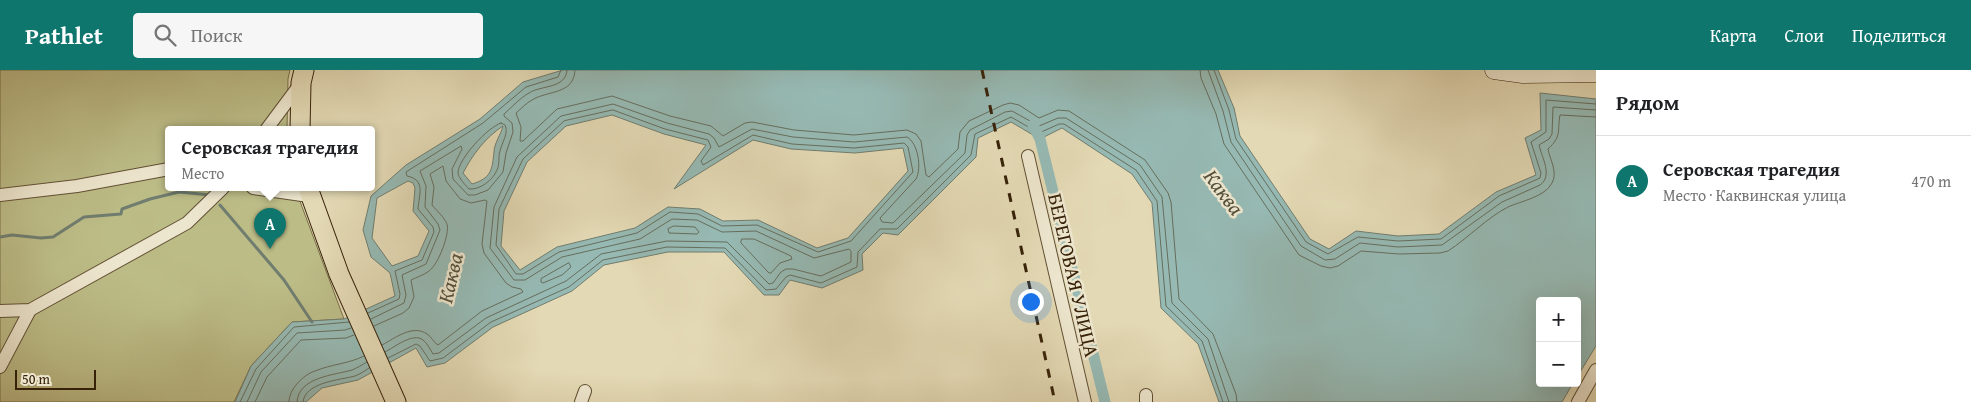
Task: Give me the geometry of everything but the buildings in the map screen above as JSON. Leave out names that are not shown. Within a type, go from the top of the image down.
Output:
[{"type":"main road","points":[[1494,70],[1523,74],[1596,73]]},
{"type":"main road","points":[[300,126],[302,76]]},
{"type":"main road","points":[[308,192],[339,274],[395,399]]},
{"type":"street","points":[[269,126],[302,76]]},
{"type":"street","name":"БЕРЕГОВАЯ УЛИЦА","points":[[1028,156],[1084,402]]},
{"type":"street","points":[[0,195],[77,186],[165,170]]},
{"type":"street","points":[[0,311],[30,310],[187,223],[220,191]]},
{"type":"street","points":[[294,191],[308,192]]},
{"type":"street","points":[[0,367],[30,310]]},
{"type":"street","points":[[1578,402],[1596,370]]},
{"type":"green space","points":[[0,70],[290,70],[288,79],[287,126],[165,126],[165,191],[296,191],[344,319],[292,322],[251,366],[234,402],[0,402]]},
{"type":"water","name":"Каква","points":[[563,70],[1218,70],[1234,108],[1240,136],[1310,239],[1329,249],[1356,231],[1398,236],[1439,234],[1496,192],[1536,175],[1525,138],[1541,130],[1540,93],[1596,99],[1596,346],[1581,370],[1581,297],[1536,297],[1536,387],[1571,387],[1562,402],[1219,402],[1198,344],[1161,308],[1152,203],[1132,174],[1062,128],[1040,139],[1011,122],[978,138],[976,157],[898,235],[883,233],[862,254],[863,270],[822,288],[790,280],[779,295],[764,295],[724,252],[668,252],[604,265],[572,291],[493,327],[445,363],[427,367],[416,348],[358,380],[322,388],[306,402],[235,402],[251,366],[292,322],[344,319],[395,296],[390,273],[371,257],[363,230],[371,196],[406,165],[480,119],[523,82]],"holes":[[[612,115],[664,134],[706,145],[674,189],[753,140],[791,149],[855,153],[903,148],[908,171],[848,238],[817,248],[758,220],[723,221],[700,209],[668,207],[635,228],[557,247],[520,270],[501,246],[504,211],[527,162],[566,126]],[[503,126],[495,146],[489,173],[483,179],[472,184],[463,173],[480,147]],[[408,181],[413,183],[415,188],[413,211],[429,231],[418,256],[392,266],[372,238],[377,198]]]},
{"type":"waterway","points":[[1033,125],[1040,139],[1105,402]]},
{"type":"waterway","points":[[0,237],[12,235],[41,238],[53,237],[84,217],[121,214],[122,209],[150,199],[179,192],[210,195]]},
{"type":"waterway","points":[[220,205],[284,280],[312,322]]},
{"type":"railway","points":[[982,70],[1055,402]]},
{"type":"place","name":"Серовская трагедия","points":[[270,249]]}]
